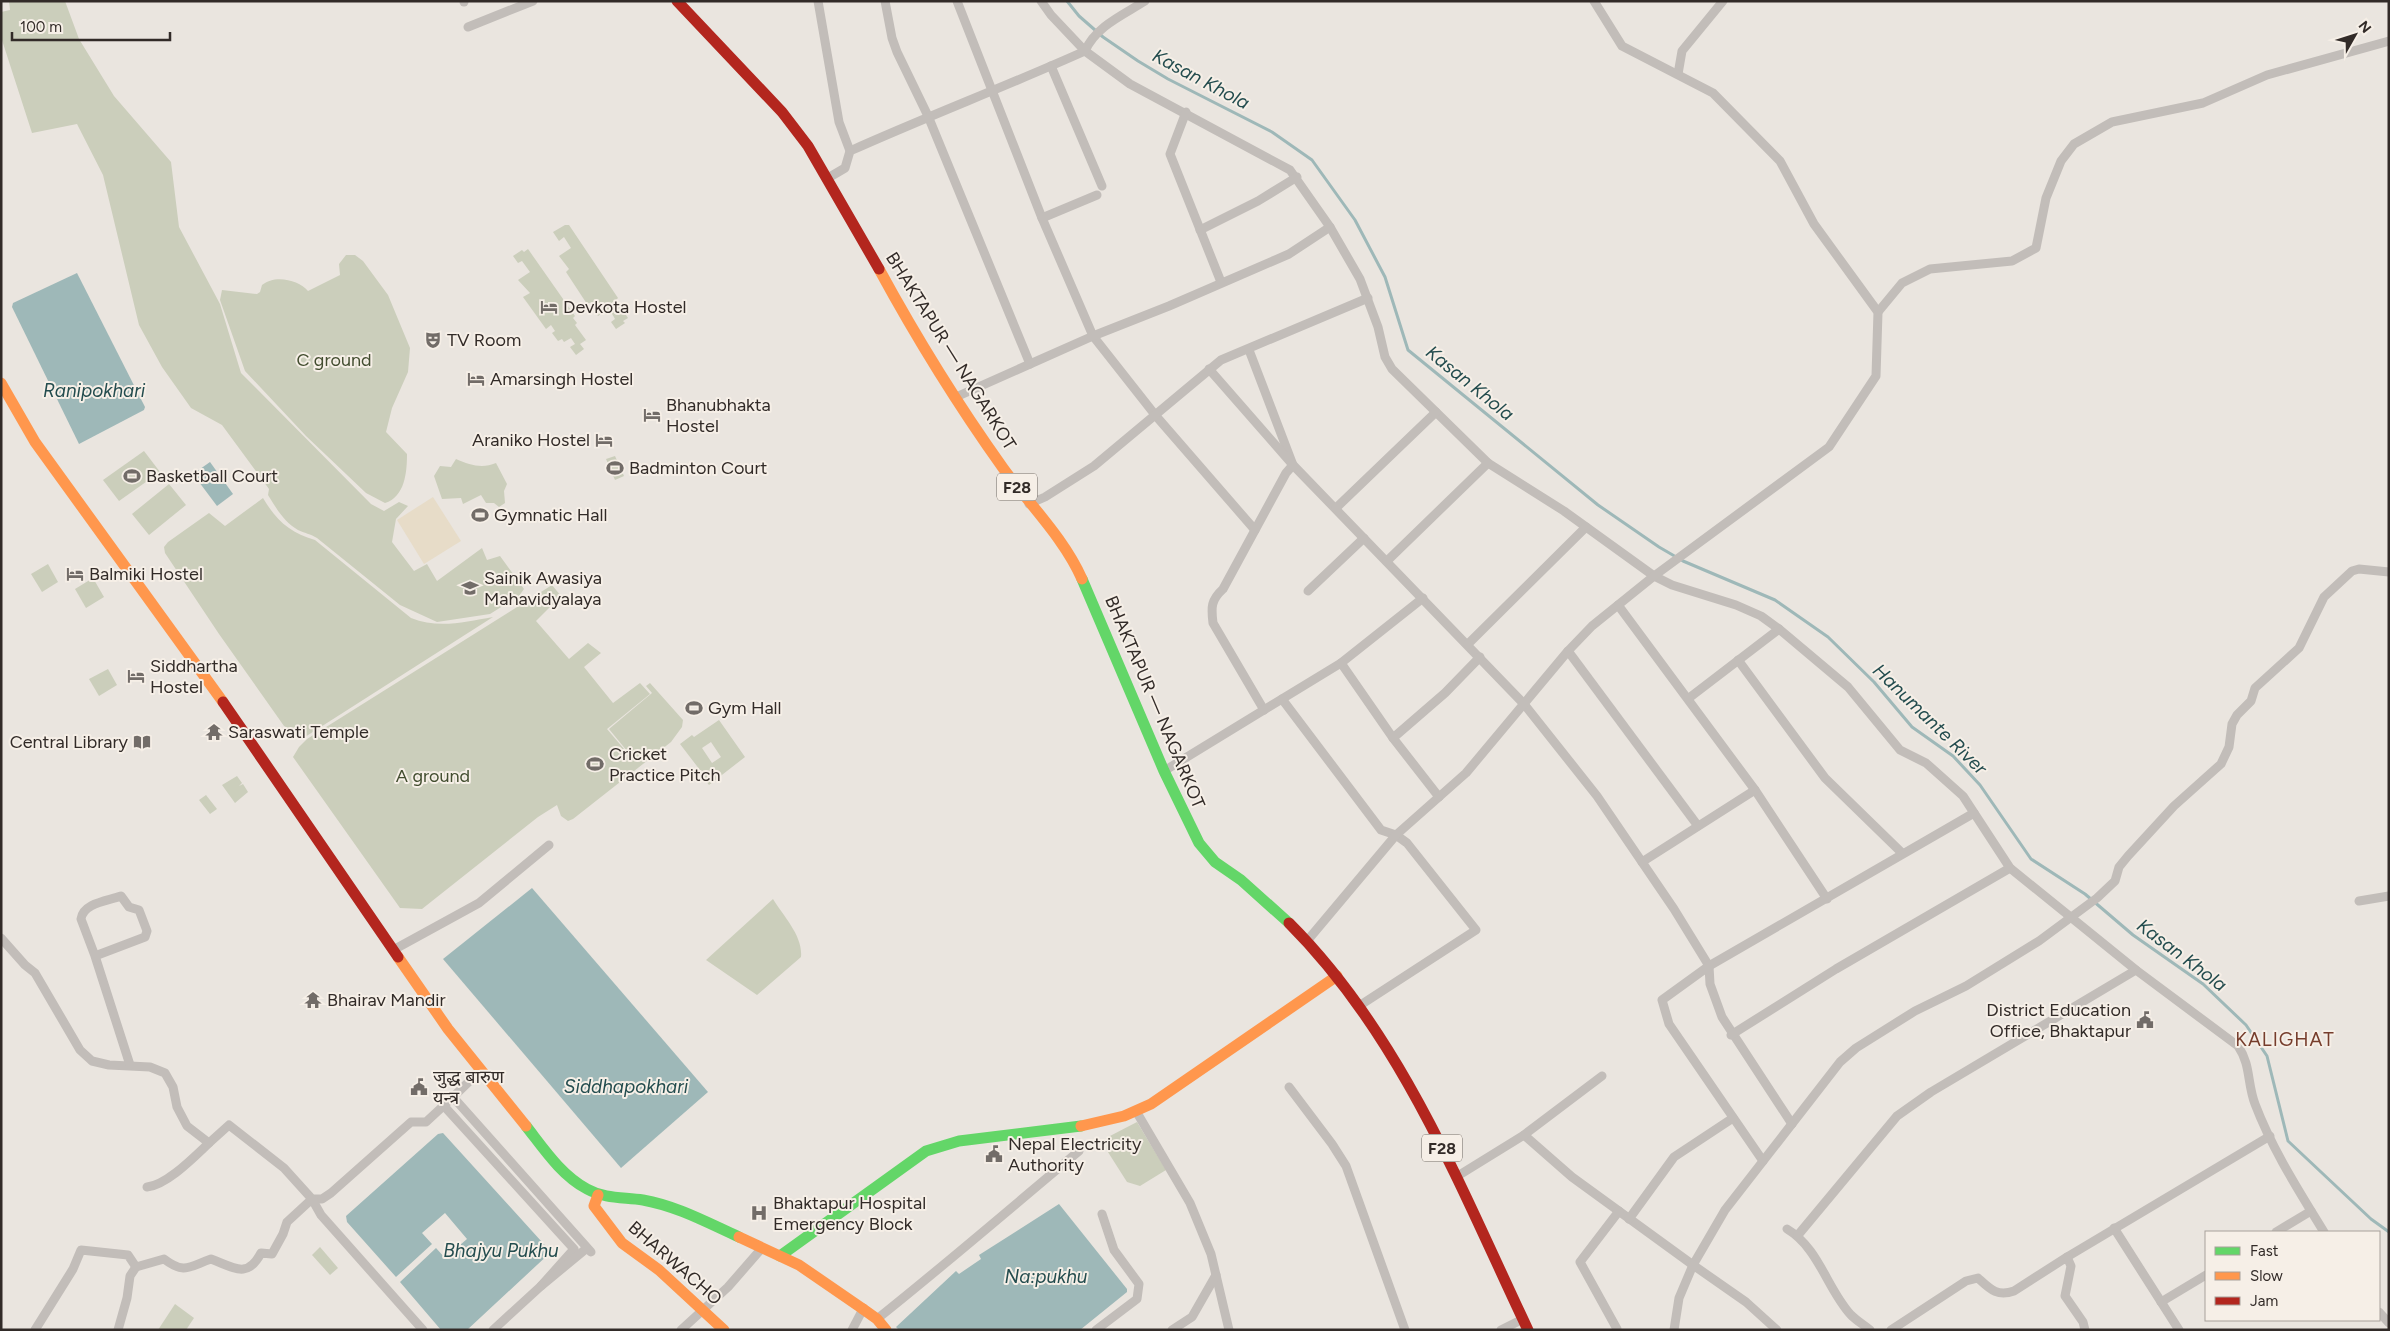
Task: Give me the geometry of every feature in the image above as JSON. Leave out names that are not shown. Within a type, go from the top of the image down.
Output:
[{"type":"main road","name":"BHAKTAPUR — NAGARKOT","points":[[677,1],[782,112],[828,178],[900,308],[956,397],[1030,504],[1058,539],[1078,570],[1164,771],[1204,851],[1277,911],[1307,941],[1337,976]]},
{"type":"main road","points":[[1,383],[35,442],[258,751],[448,1029],[480,1071],[565,1173],[598,1195],[642,1200],[682,1211],[799,1265],[877,1319],[886,1330]]},
{"type":"main road","points":[[780,1256],[926,1151],[959,1142],[1087,1125],[1136,1111],[1215,1062],[1337,976]]},
{"type":"main road","name":"F28","points":[[1337,976],[1359,1006],[1408,1082],[1456,1177],[1526,1324]]},
{"type":"main road","name":"BHARWACHO","points":[[598,1195],[594,1206],[622,1243],[659,1270],[724,1330]]},
{"type":"street","points":[[468,27],[533,1]]},
{"type":"street","points":[[818,1],[839,122],[850,151],[845,168],[828,178]]},
{"type":"street","points":[[885,1],[892,38],[928,116],[1030,364]]},
{"type":"street","points":[[957,1],[1042,218],[1093,336],[1156,416],[1255,530]]},
{"type":"street","points":[[1041,1],[1051,16],[1085,52],[1130,84],[1281,164],[1297,177],[1330,227],[1360,279],[1368,298],[1385,357],[1392,369],[1488,462],[1586,527],[1654,576],[1672,585],[1736,605],[1761,616],[1779,629],[1848,687],[1900,750],[1926,763],[1954,786],[2010,868],[2136,970],[2238,1046],[2246,1058],[2254,1102],[2270,1136],[2323,1231]]},
{"type":"street","points":[[850,151],[928,116],[992,93],[1085,52],[1090,40],[1102,28],[1145,1]]},
{"type":"street","points":[[1307,941],[1396,835],[1466,773],[1568,651],[1592,626],[1654,576],[1829,446],[1876,376],[1878,312],[1814,224],[1780,160],[1713,93],[1622,46],[1594,1]]},
{"type":"street","points":[[1678,74],[1682,51],[1723,1]]},
{"type":"street","points":[[1878,312],[1902,283],[1930,269],[2012,261],[2036,248],[2046,198],[2061,161],[2074,144],[2112,122],[2203,103],[2267,75],[2389,41]]},
{"type":"street","points":[[1051,66],[1102,186]]},
{"type":"street","points":[[1186,112],[1170,154],[1221,282]]},
{"type":"street","points":[[1200,230],[1258,202],[1297,177]]},
{"type":"street","points":[[1042,218],[1097,195]]},
{"type":"street","points":[[956,397],[1093,336],[1169,306],[1289,254],[1330,227]]},
{"type":"street","points":[[1030,504],[1045,497],[1094,466],[1221,360],[1249,350],[1368,298]]},
{"type":"street","points":[[1249,350],[1293,465]]},
{"type":"street","points":[[1209,369],[1293,465],[1524,704],[1597,796],[1709,966],[1710,984],[1731,1035],[1792,1124]]},
{"type":"street","points":[[1336,508],[1436,412]]},
{"type":"street","points":[[1387,561],[1488,462]]},
{"type":"street","points":[[1264,710],[1214,623],[1211,606],[1213,598],[1223,589],[1286,473],[1293,465]]},
{"type":"street","points":[[1468,644],[1586,527]]},
{"type":"street","points":[[1308,591],[1364,538]]},
{"type":"street","points":[[1674,1330],[1679,1298],[1693,1265],[1725,1210],[1840,1062],[1856,1048],[1915,1011],[1966,986],[2039,941],[2084,910],[2114,881],[2119,867],[2174,806],[2221,764],[2229,748],[2232,724],[2237,715],[2251,702],[2255,688],[2300,648],[2324,597],[2352,572],[2359,569],[2389,572]]},
{"type":"street","points":[[1164,771],[1341,663],[1423,598]]},
{"type":"street","points":[[1618,605],[1689,698],[1755,790],[1827,899]]},
{"type":"street","points":[[1689,698],[1779,629]]},
{"type":"street","points":[[1568,651],[1698,826]]},
{"type":"street","points":[[1393,738],[1444,693],[1480,657]]},
{"type":"street","points":[[1738,660],[1825,778],[1902,853]]},
{"type":"street","points":[[1341,663],[1393,738],[1438,797]]},
{"type":"street","points":[[1282,699],[1381,830],[1396,835],[1407,844],[1476,930],[1359,1006]]},
{"type":"street","points":[[1642,862],[1755,790]]},
{"type":"street","points":[[1763,1161],[1668,1024],[1662,1000],[1709,966],[1974,813]]},
{"type":"street","points":[[395,949],[479,903],[549,845]]},
{"type":"street","points":[[1731,1035],[1836,969],[2010,868]]},
{"type":"street","points":[[95,956],[145,937],[147,931],[139,910],[129,907],[121,896],[87,908],[82,913],[81,919],[130,1065]]},
{"type":"street","points":[[2359,901],[2389,896]]},
{"type":"street","points":[[1,938],[25,965],[35,973],[80,1050],[92,1061],[108,1065],[150,1067],[165,1073],[173,1087],[177,1107],[187,1126],[209,1143]]},
{"type":"street","points":[[1798,1235],[1897,1116],[1931,1092],[2136,970]]},
{"type":"street","points":[[118,1330],[127,1298],[130,1276],[136,1267],[164,1259],[176,1267],[186,1269],[211,1258],[234,1267],[247,1269],[254,1267],[261,1253],[272,1254],[283,1234],[286,1222],[312,1199],[322,1199],[331,1194],[410,1122],[426,1122],[480,1071]]},
{"type":"street","points":[[1456,1177],[1524,1135],[1602,1076]]},
{"type":"street","points":[[1289,1087],[1332,1144],[1346,1166],[1405,1330]]},
{"type":"street","points":[[453,1097],[589,1250],[541,1286]]},
{"type":"street","points":[[444,1106],[574,1249],[541,1286],[494,1330]]},
{"type":"street","points":[[1136,1111],[1190,1203],[1216,1275],[1230,1330]]},
{"type":"street","points":[[1629,1218],[1674,1157],[1733,1118]]},
{"type":"street","points":[[147,1187],[153,1186],[174,1174],[229,1125],[284,1168],[312,1199],[320,1215],[423,1330]]},
{"type":"street","points":[[1524,1135],[1572,1177],[1746,1302],[1777,1330]]},
{"type":"street","points":[[1891,1330],[1966,1281],[1978,1278],[1992,1292],[2004,1294],[2014,1291],[2114,1228],[2270,1136]]},
{"type":"street","points":[[877,1319],[969,1245],[988,1226],[1079,1151]]},
{"type":"street","points":[[1618,1329],[1580,1262],[1619,1211]]},
{"type":"street","points":[[2278,1231],[2311,1211]]},
{"type":"street","points":[[1096,1330],[1137,1299],[1139,1284],[1114,1250],[1102,1214]]},
{"type":"street","points":[[2114,1228],[2179,1330]]},
{"type":"street","points":[[1787,1229],[1798,1235],[1852,1316],[1870,1330]]},
{"type":"street","points":[[681,1330],[728,1287],[762,1248]]},
{"type":"street","points":[[35,1330],[73,1269],[81,1250],[128,1255],[136,1267]]},
{"type":"street","points":[[2067,1257],[2071,1266],[2065,1296],[2083,1322],[2085,1330]]},
{"type":"street","points":[[1172,1330],[1192,1317],[1216,1275]]},
{"type":"street","points":[[2161,1302],[2205,1276]]},
{"type":"street","points":[[852,1330],[863,1309]]},
{"type":"street","points":[[2380,1313],[2389,1323]]},
{"type":"street","points":[[1501,1330],[1526,1324]]},
{"type":"green space","points":[[9,1],[65,1],[79,39],[114,96],[171,162],[179,227],[220,304],[241,373],[371,504],[384,511],[399,502],[408,506],[396,519],[392,542],[414,571],[427,564],[437,581],[482,548],[487,560],[500,556],[524,589],[519,596],[490,614],[437,622],[400,605],[317,538],[298,530],[284,519],[268,495],[269,489],[222,425],[191,408],[162,367],[139,325],[103,175],[77,124],[32,133],[1,37],[1,12],[10,10]]},
{"type":"green space","points":[[565,225],[569,225],[618,298],[616,300],[628,318],[623,321],[625,323],[616,329],[611,322],[615,319],[611,312],[606,315],[604,312],[598,316],[592,302],[587,304],[566,272],[569,269],[559,256],[571,248],[564,237],[559,241],[553,232]]},
{"type":"green space","name":"Devkota Hostel","points":[[528,249],[575,316],[573,318],[577,323],[575,325],[586,340],[580,344],[584,349],[576,355],[570,347],[575,344],[571,338],[564,342],[562,339],[558,341],[552,333],[555,331],[551,325],[546,329],[523,297],[530,293],[518,280],[530,272],[522,261],[518,263],[513,256],[522,250],[524,252]]},
{"type":"green space","name":"C ground","points":[[346,255],[355,255],[363,261],[388,295],[410,348],[408,372],[392,408],[386,432],[407,454],[404,483],[397,495],[385,503],[366,493],[306,436],[245,371],[220,300],[222,290],[257,294],[260,292],[262,285],[280,279],[293,281],[308,291],[340,275],[339,264]]},
{"type":"green space","name":"Basketball Court","points":[[144,451],[160,472],[119,501],[103,480]]},
{"type":"green space","name":"Badminton Court","points":[[615,456],[624,476],[615,480],[606,459]]},
{"type":"green space","points":[[456,459],[476,466],[496,463],[507,484],[504,491],[505,503],[499,507],[494,503],[486,503],[481,495],[463,504],[461,498],[442,499],[434,476],[440,466],[451,467]]},
{"type":"green space","name":"Basketball Court","points":[[169,484],[186,505],[149,535],[132,514]]},
{"type":"green space","points":[[263,498],[284,525],[298,534],[315,540],[411,618],[441,624],[493,617],[305,737],[284,726],[165,553],[164,547],[168,542],[209,513],[225,526]]},
{"type":"green space","points":[[48,564],[58,582],[42,592],[31,574]]},
{"type":"green space","points":[[93,578],[104,597],[86,608],[75,589]]},
{"type":"green space","name":"A ground","points":[[552,585],[561,596],[536,621],[569,659],[588,643],[601,653],[584,667],[613,703],[640,683],[650,694],[607,729],[624,749],[627,751],[609,729],[652,693],[646,686],[650,683],[683,720],[682,727],[671,742],[573,819],[568,821],[561,816],[557,805],[538,817],[422,909],[400,908],[293,757],[307,739]]},
{"type":"green space","points":[[108,669],[117,685],[99,696],[89,679]]},
{"type":"green space","points":[[719,720],[745,757],[709,785],[680,744],[692,735],[694,737]],"holes":[[[711,742],[721,757],[712,763],[702,748]]]},
{"type":"green space","points":[[237,776],[242,783],[239,786],[243,784],[248,792],[235,803],[222,785]]},
{"type":"green space","points":[[206,795],[217,809],[210,814],[199,800]]},
{"type":"green space","points":[[773,899],[796,934],[801,949],[801,957],[757,995],[706,960]]},
{"type":"green space","points":[[1137,1122],[1166,1170],[1140,1186],[1127,1182],[1106,1149],[1108,1137]]},
{"type":"green space","points":[[320,1247],[338,1268],[330,1275],[312,1255]]},
{"type":"green space","points":[[175,1304],[194,1318],[186,1330],[158,1330]]},
{"type":"sand","points":[[433,497],[461,541],[424,564],[397,520]]},
{"type":"water","name":"Ranipokhari","points":[[77,273],[145,407],[144,410],[79,444],[12,307],[13,303]]},
{"type":"water","points":[[210,462],[233,494],[217,506],[193,474]]},
{"type":"water","name":"Siddhapokhari","points":[[532,888],[708,1092],[621,1168],[443,959]]},
{"type":"water","name":"Bhajyu Pukhu","points":[[443,1133],[551,1252],[467,1330],[441,1330],[400,1282],[436,1248],[445,1258],[467,1239],[445,1213],[422,1233],[432,1244],[396,1277],[347,1222],[346,1216],[438,1134]]},
{"type":"water","name":"Na:pukhu","points":[[1059,1204],[1127,1289],[1127,1292],[1080,1330],[899,1330],[896,1327],[956,1271],[959,1274],[981,1259],[979,1255]]},
{"type":"waterway","name":"Hanumante River","points":[[1067,1],[1079,16],[1103,37],[1138,61],[1168,79],[1272,132],[1312,160],[1355,220],[1385,277],[1408,350],[1598,505],[1659,547],[1683,561],[1775,600],[1828,637],[1874,682],[1912,727],[1953,756],[1980,785],[2031,859],[2085,894],[2133,935],[2203,984],[2246,1025],[2267,1056],[2288,1141],[2371,1219],[2389,1232]]},
{"type":"traffic: fast","points":[[1082,579],[1164,771],[1199,843],[1215,862],[1241,880],[1289,923]]},
{"type":"traffic: fast","points":[[526,1126],[561,1169],[587,1189],[607,1196],[643,1200],[668,1206],[739,1237]]},
{"type":"traffic: fast","points":[[780,1256],[926,1151],[959,1141],[1081,1126]]},
{"type":"traffic: slow","points":[[879,269],[923,345],[970,420],[1003,468],[1066,549],[1082,579]]},
{"type":"traffic: slow","points":[[1,383],[35,442],[223,702]]},
{"type":"traffic: slow","points":[[398,957],[448,1029],[526,1126]]},
{"type":"traffic: slow","points":[[1081,1126],[1124,1116],[1151,1104],[1337,976]]},
{"type":"traffic: slow","points":[[598,1195],[594,1206],[622,1243],[659,1270],[724,1330]]},
{"type":"traffic: slow","points":[[739,1237],[799,1265],[863,1309]]},
{"type":"traffic: slow","points":[[863,1309],[877,1319],[886,1330]]},
{"type":"traffic: jam","points":[[677,1],[782,112],[808,146],[879,269]]},
{"type":"traffic: jam","points":[[223,702],[398,957]]},
{"type":"traffic: jam","points":[[1289,923],[1329,967],[1365,1014],[1397,1064],[1453,1169],[1528,1330]]},
{"type":"place","name":"Devkota Hostel","points":[[549,307]]},
{"type":"place","name":"TV Room","points":[[433,340]]},
{"type":"place","name":"Amarsingh Hostel","points":[[476,379]]},
{"type":"place","name":"Bhanubhakta Hostel","points":[[652,415]]},
{"type":"place","name":"Araniko Hostel","points":[[604,440]]},
{"type":"place","name":"Badminton Court","points":[[615,468]]},
{"type":"place","name":"Basketball Court","points":[[132,476]]},
{"type":"place","name":"Gymnatic Hall","points":[[480,515]]},
{"type":"place","name":"Balmiki Hostel","points":[[75,574]]},
{"type":"place","name":"Sainik Awasiya Mahavidyalaya","points":[[470,588]]},
{"type":"place","name":"Siddhartha Hostel","points":[[136,676]]},
{"type":"place","name":"Gym Hall","points":[[694,708]]},
{"type":"place","name":"Saraswati Temple","points":[[214,732]]},
{"type":"place","name":"Central Library","points":[[142,742]]},
{"type":"place","name":"Cricket Practice Pitch","points":[[595,764]]},
{"type":"place","name":"Bhairav Mandir","points":[[313,1000]]},
{"type":"place","name":"District Education Office, Bhaktapur","points":[[2145,1020]]},
{"type":"place","name":"जुद्ध बारुण यन्त्र","points":[[419,1087]]},
{"type":"place","name":"Nepal Electricity Authority","points":[[994,1154]]},
{"type":"place","name":"Bhaktapur Hospital Emergency Block","points":[[759,1213]]},
{"type":"district","name":"KALIGHAT","points":[[2285,1039]]},
{"type":"water label","name":"Kasan Khola","points":[[1201,79]]},
{"type":"water label","name":"Kasan Khola","points":[[1470,383]]},
{"type":"water label","name":"Kasan Khola","points":[[2182,955]]}]
